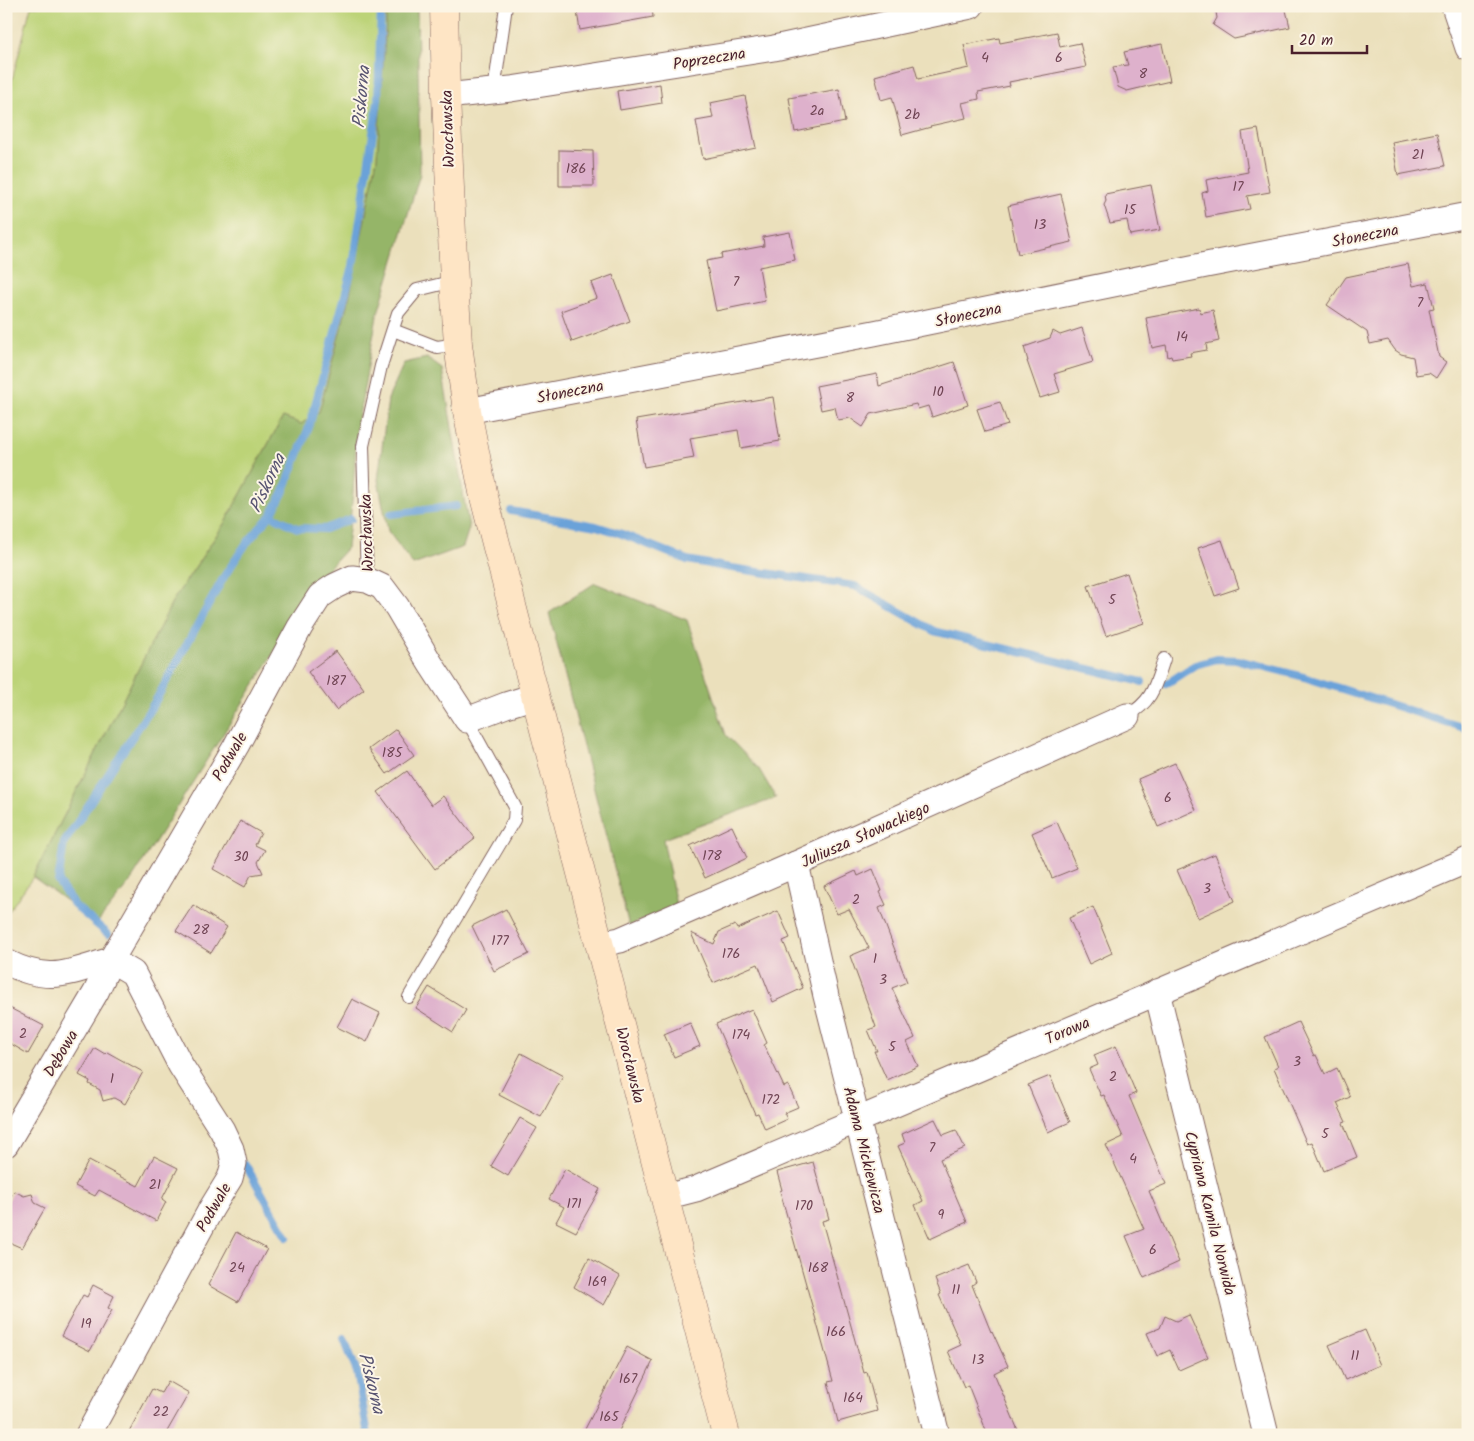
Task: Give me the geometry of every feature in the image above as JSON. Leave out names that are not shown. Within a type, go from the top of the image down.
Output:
[{"type":"main road","name":"Wrocławska","points":[[444,6],[454,281],[458,344],[467,411],[484,497],[726,1435]]},
{"type":"street","name":"Poprzeczna","points":[[446,96],[494,91],[774,48],[971,6]]},
{"type":"street","points":[[1454,6],[1468,48]]},
{"type":"street","name":"Słoneczna","points":[[467,411],[874,333],[1206,265],[1468,216]]},
{"type":"street","name":"Podwale","points":[[88,1435],[210,1210],[230,1178],[234,1163],[231,1149],[222,1130],[181,1066],[133,973],[111,960],[236,746],[300,627],[320,596],[352,578],[367,580]]},
{"type":"street","name":"Wrocławska","points":[[367,580],[382,588],[397,607],[467,720]]},
{"type":"street","points":[[467,720],[535,696]]},
{"type":"street","name":"Juliusza Słowackiego","points":[[600,944],[620,940],[796,864],[1127,716]]},
{"type":"street","name":"Torowa","points":[[665,1197],[696,1189],[1468,860]]},
{"type":"street","name":"Adama Mickiewicza","points":[[796,864],[826,996],[937,1435]]},
{"type":"street","points":[[6,962],[33,974],[53,975],[66,974],[111,960]]},
{"type":"street","name":"Dębowa","points":[[6,1144],[96,992],[111,960]]},
{"type":"street","name":"Cypriana Kamila Norwida","points":[[1157,992],[1266,1435]]},
{"type":"lane","points":[[494,91],[506,6]]},
{"type":"lane","name":"Wrocławska","points":[[367,580],[363,446],[381,366],[398,313],[417,290],[454,281]]},
{"type":"lane","points":[[393,330],[437,347],[458,344]]},
{"type":"lane","points":[[1127,716],[1140,708],[1152,693],[1164,659]]},
{"type":"lane","points":[[410,997],[514,820],[515,807],[467,720]]},
{"type":"green space","points":[[31,6],[387,6],[377,158],[350,294],[319,412],[301,424],[283,417],[226,521],[174,599],[33,877],[6,915],[6,104]]},
{"type":"green space","points":[[387,6],[417,6],[420,174],[377,316],[357,427],[347,548],[325,572],[130,882],[97,923],[33,877],[174,599],[226,521],[283,417],[301,424],[319,412],[350,294],[377,158]]},
{"type":"green space","points":[[427,358],[442,369],[469,528],[463,547],[413,565],[388,531],[378,480],[388,399],[404,363]]},
{"type":"green space","points":[[595,583],[687,620],[726,735],[759,769],[776,798],[663,839],[676,905],[629,926],[549,613]]},
{"type":"building","points":[[576,6],[652,6],[653,17],[580,30]]},
{"type":"building","points":[[1215,6],[1285,6],[1290,27],[1234,39],[1213,25],[1217,18]]},
{"type":"building","points":[[1057,32],[1060,47],[1080,43],[1086,67],[1009,82],[1010,86],[978,92],[979,99],[962,103],[966,118],[930,126],[902,135],[892,97],[881,100],[875,76],[914,65],[918,79],[969,68],[964,45],[999,38],[1000,43]]},
{"type":"building","points":[[1162,44],[1170,81],[1127,91],[1118,87],[1113,67],[1128,65],[1124,52]]},
{"type":"building","points":[[660,84],[662,103],[620,110],[617,91]]},
{"type":"building","points":[[839,89],[845,122],[795,132],[789,98]]},
{"type":"building","points":[[745,96],[756,148],[703,159],[696,121],[713,118],[710,103]]},
{"type":"building","points":[[1258,129],[1270,192],[1247,196],[1250,209],[1206,217],[1202,193],[1208,191],[1206,180],[1248,172],[1242,132]]},
{"type":"building","points":[[1437,133],[1445,166],[1398,175],[1392,142]]},
{"type":"building","points":[[559,150],[593,151],[594,186],[559,186]]},
{"type":"building","points":[[1151,185],[1160,230],[1130,235],[1127,220],[1110,223],[1104,205],[1106,201],[1105,194]]},
{"type":"building","points":[[1061,194],[1072,242],[1018,254],[1008,206]]},
{"type":"building","points":[[790,232],[795,260],[759,267],[765,301],[716,311],[706,261],[722,258],[721,254],[764,246],[763,237]]},
{"type":"building","points":[[1408,264],[1413,286],[1428,283],[1434,308],[1429,309],[1439,357],[1446,362],[1436,378],[1429,373],[1416,375],[1413,357],[1401,354],[1395,350],[1388,340],[1370,344],[1367,332],[1327,305],[1346,277]]},
{"type":"building","points":[[613,275],[630,321],[572,342],[561,311],[597,298],[591,283]]},
{"type":"building","points":[[1199,308],[1200,313],[1213,310],[1219,341],[1206,344],[1207,350],[1190,353],[1191,356],[1172,359],[1171,356],[1168,357],[1166,345],[1152,348],[1146,318]]},
{"type":"building","points":[[1082,328],[1093,362],[1054,374],[1060,392],[1040,398],[1024,347],[1050,338],[1053,331],[1060,335]]},
{"type":"building","points":[[954,362],[968,405],[932,417],[928,406],[918,409],[916,404],[871,414],[863,427],[850,418],[838,420],[835,407],[821,410],[816,386],[877,374],[879,386]]},
{"type":"building","points":[[773,397],[780,441],[741,448],[738,430],[690,438],[694,458],[644,467],[636,420]]},
{"type":"building","points":[[1000,402],[1008,425],[985,432],[977,409]]},
{"type":"building","points":[[1222,540],[1239,588],[1215,596],[1198,548]]},
{"type":"building","points":[[1127,573],[1144,623],[1106,636],[1088,586]]},
{"type":"building","points":[[336,651],[364,689],[336,710],[308,672]]},
{"type":"building","points":[[396,729],[414,755],[387,774],[369,749]]},
{"type":"building","points":[[1175,763],[1196,810],[1158,827],[1138,779]]},
{"type":"building","points":[[407,771],[431,805],[443,796],[475,838],[435,869],[378,792]]},
{"type":"building","points":[[240,821],[261,833],[255,845],[265,850],[258,862],[263,873],[251,875],[245,887],[213,869]]},
{"type":"building","points":[[1057,822],[1077,868],[1052,878],[1032,833]]},
{"type":"building","points":[[732,826],[747,858],[705,878],[690,846]]},
{"type":"building","points":[[1215,854],[1235,901],[1198,918],[1177,870]]},
{"type":"building","points":[[873,869],[886,905],[879,908],[907,982],[892,988],[915,1038],[907,1042],[918,1066],[887,1080],[874,1051],[877,1051],[868,1030],[876,1027],[850,956],[869,948],[849,909],[837,914],[824,886],[856,871],[858,876]]},
{"type":"building","points":[[193,905],[227,927],[211,953],[176,931]]},
{"type":"building","points":[[1093,907],[1112,953],[1089,964],[1069,918]]},
{"type":"building","points":[[506,909],[529,954],[494,971],[472,926]]},
{"type":"building","points":[[778,911],[790,938],[783,941],[803,988],[773,1002],[758,964],[713,983],[691,933],[714,944],[719,932],[735,925],[737,929]]},
{"type":"building","points":[[429,987],[466,1010],[453,1032],[416,1008]]},
{"type":"building","points":[[352,999],[380,1013],[367,1042],[337,1027]]},
{"type":"building","points":[[6,1006],[44,1026],[28,1054],[6,1041]]},
{"type":"building","points":[[752,1009],[767,1043],[764,1045],[784,1087],[788,1085],[798,1107],[784,1113],[787,1119],[765,1129],[758,1113],[755,1114],[716,1024]]},
{"type":"building","points":[[1298,1022],[1325,1074],[1337,1068],[1350,1097],[1337,1103],[1346,1122],[1343,1123],[1357,1157],[1324,1171],[1312,1142],[1307,1144],[1274,1068],[1278,1066],[1265,1037]]},
{"type":"building","points":[[690,1023],[700,1046],[674,1057],[664,1034]]},
{"type":"building","points":[[1116,1046],[1136,1093],[1129,1096],[1166,1184],[1149,1191],[1179,1262],[1144,1278],[1126,1236],[1144,1229],[1106,1145],[1123,1137],[1104,1095],[1101,1096],[1089,1069],[1098,1065],[1094,1055]]},
{"type":"building","points":[[95,1048],[105,1054],[107,1052],[143,1072],[125,1104],[114,1098],[103,1101],[100,1090],[89,1084],[90,1081],[79,1075]]},
{"type":"building","points":[[521,1053],[563,1076],[541,1117],[499,1095]]},
{"type":"building","points":[[1050,1076],[1070,1122],[1048,1132],[1028,1085]]},
{"type":"building","points":[[520,1118],[537,1128],[508,1176],[491,1166]]},
{"type":"building","points":[[935,1119],[943,1135],[956,1130],[965,1148],[940,1159],[967,1222],[930,1239],[915,1205],[923,1201],[898,1146],[905,1143],[902,1134]]},
{"type":"building","points":[[154,1156],[178,1168],[162,1199],[166,1202],[156,1221],[99,1190],[95,1196],[75,1186],[89,1160],[138,1186]]},
{"type":"building","points":[[813,1162],[829,1219],[822,1221],[864,1373],[867,1372],[877,1411],[838,1422],[828,1382],[833,1381],[780,1191],[782,1190],[777,1172]]},
{"type":"building","points":[[565,1169],[600,1189],[576,1232],[556,1222],[564,1207],[549,1199]]},
{"type":"building","points":[[14,1191],[24,1196],[32,1194],[35,1203],[45,1208],[22,1248],[6,1241],[6,1204]]},
{"type":"building","points":[[236,1232],[267,1249],[238,1302],[208,1285]]},
{"type":"building","points":[[589,1258],[620,1276],[604,1305],[574,1287]]},
{"type":"building","points":[[969,1265],[976,1282],[972,1285],[991,1332],[1008,1366],[994,1373],[1020,1435],[988,1435],[968,1385],[964,1387],[948,1351],[961,1345],[939,1295],[941,1294],[935,1279]]},
{"type":"building","points":[[93,1285],[114,1296],[108,1308],[112,1310],[90,1351],[61,1336],[83,1295],[87,1297]]},
{"type":"building","points":[[1189,1315],[1208,1357],[1179,1370],[1170,1350],[1157,1356],[1147,1333],[1160,1328],[1165,1316],[1176,1321]]},
{"type":"building","points":[[1365,1330],[1380,1365],[1345,1380],[1329,1345]]},
{"type":"building","points":[[627,1347],[653,1361],[617,1435],[582,1435]]},
{"type":"building","points":[[168,1381],[189,1393],[165,1435],[127,1435],[152,1389],[161,1393]]},
{"type":"waterway","name":"Piskorna","points":[[108,934],[75,906],[58,882],[64,843],[156,700],[225,575],[246,544],[271,515],[283,493],[309,427],[353,266],[378,100],[381,6]]},
{"type":"waterway","points":[[391,514],[456,506]]},
{"type":"waterway","points":[[511,511],[596,526],[622,534],[687,560],[855,586],[934,631],[1142,682]]},
{"type":"waterway","points":[[271,515],[297,528],[325,529],[351,519]]},
{"type":"waterway","points":[[1166,684],[1195,665],[1217,659],[1238,660],[1304,677],[1468,729]]},
{"type":"waterway","name":"Piskorna","points":[[245,1164],[287,1237]]},
{"type":"waterway","name":"Piskorna","points":[[344,1339],[357,1372],[368,1435]]}]
